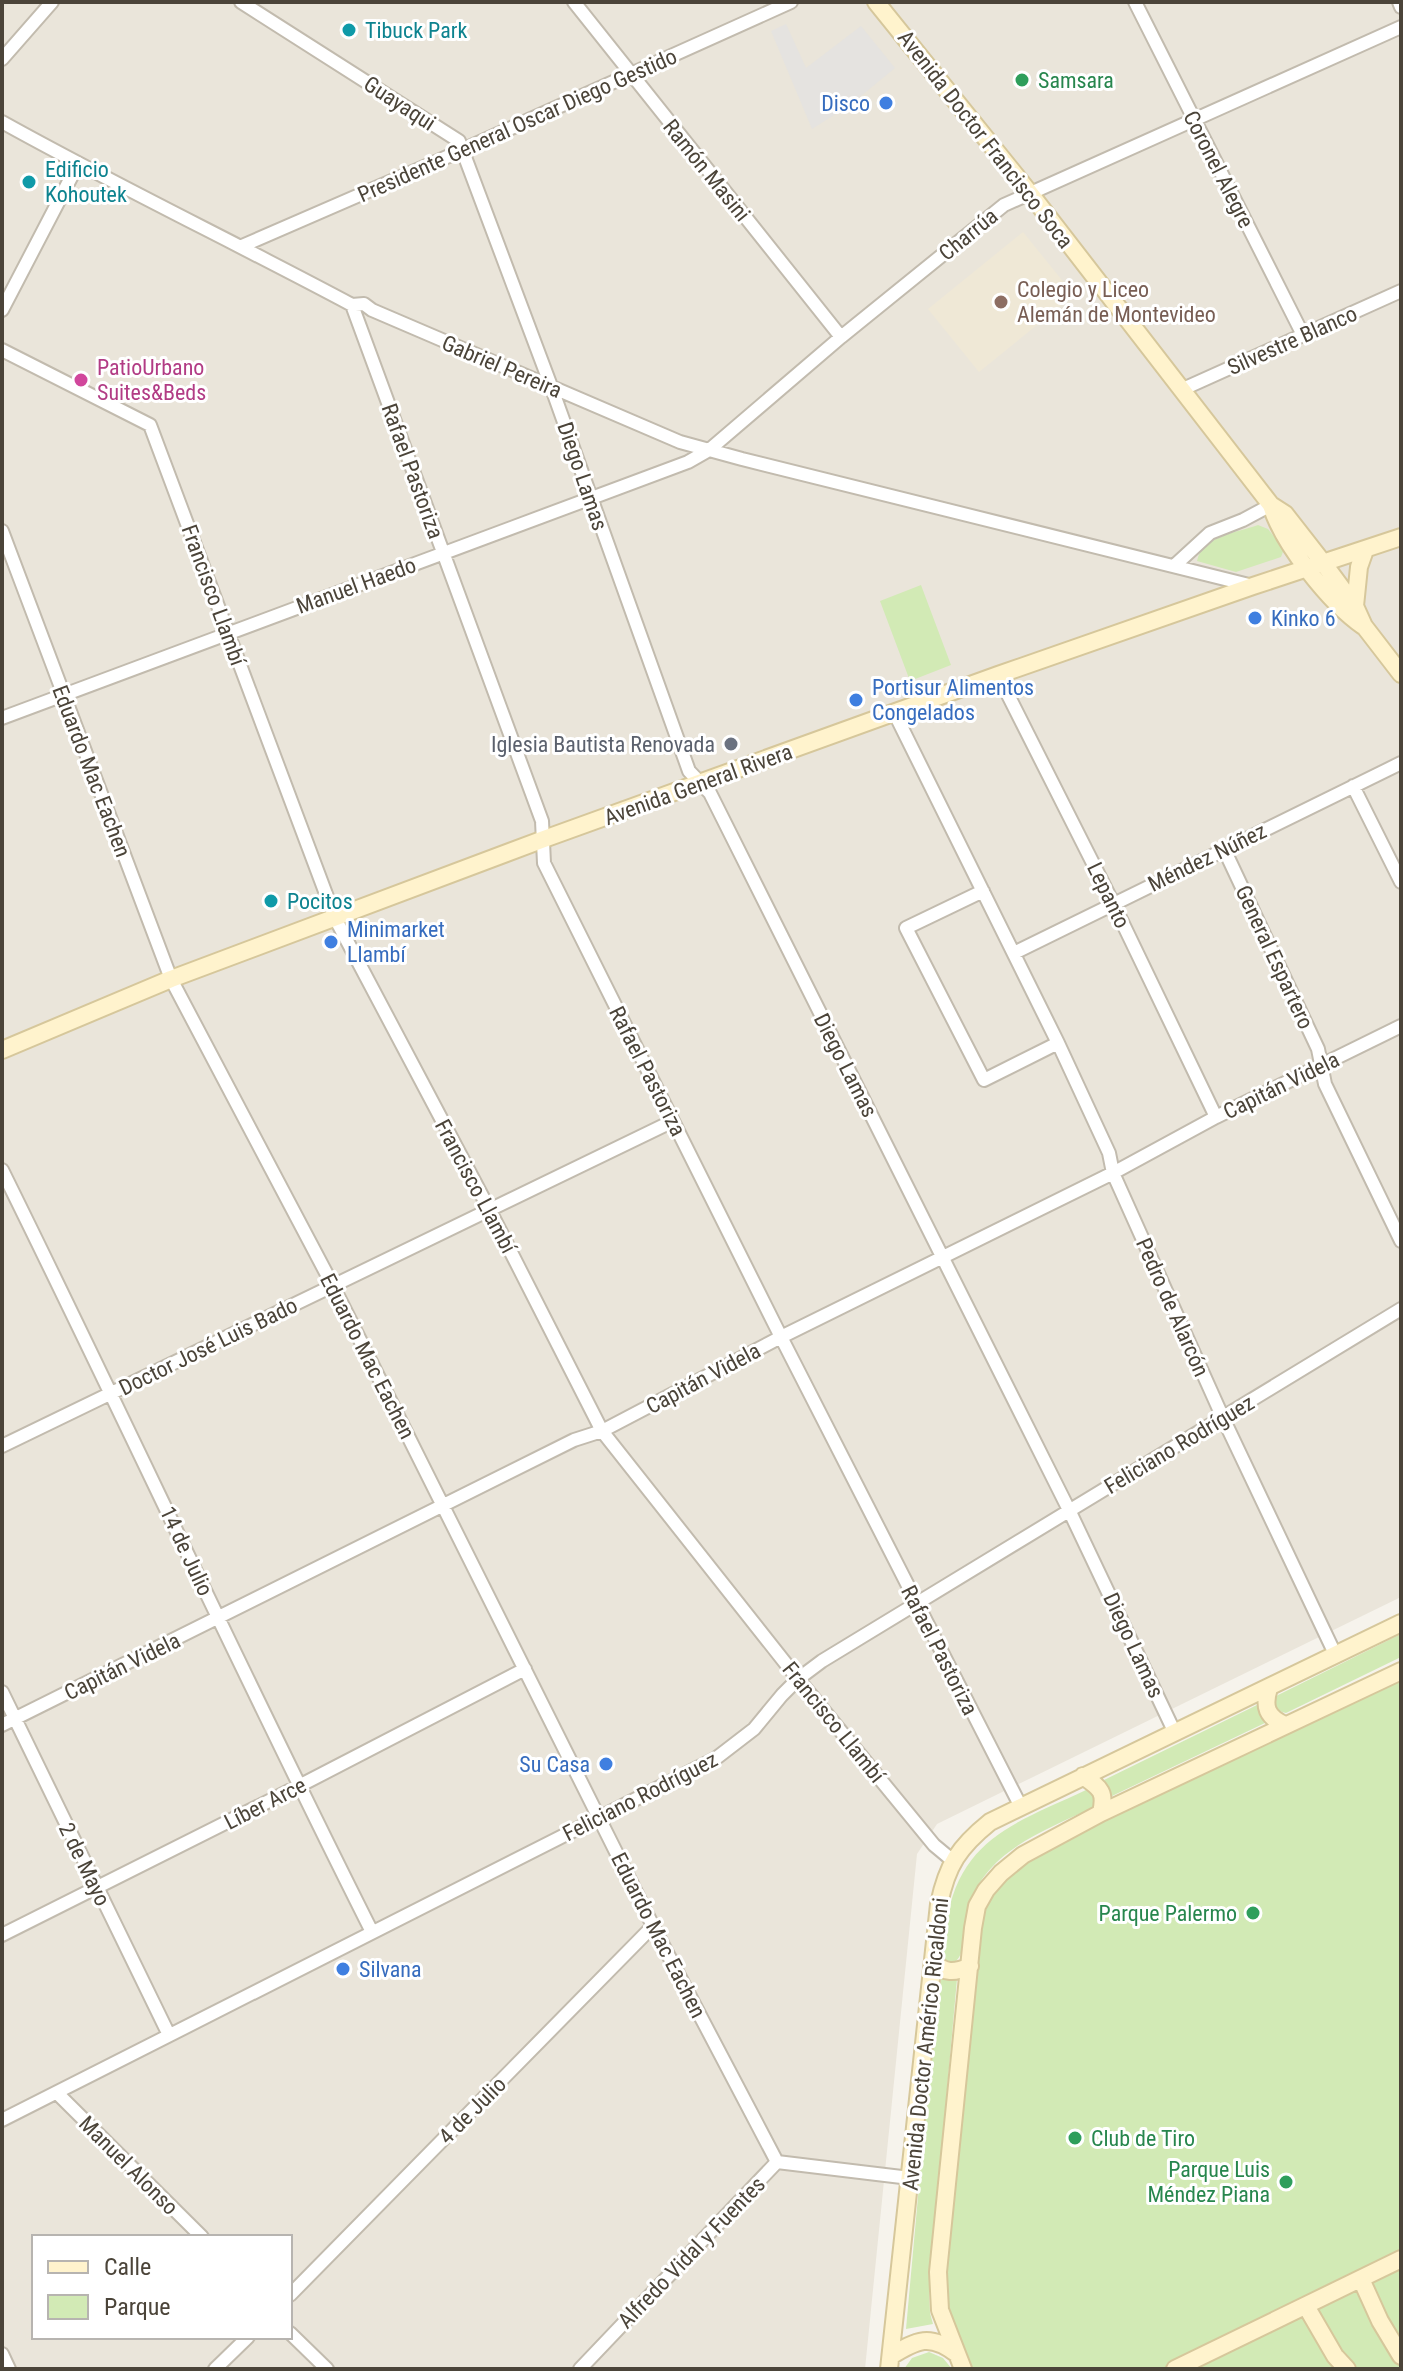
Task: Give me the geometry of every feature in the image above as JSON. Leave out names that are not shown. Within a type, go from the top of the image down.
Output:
[{"type":"street","points":[[2,59],[52,2]]},
{"type":"street","name":"Guayaqui","points":[[241,2],[459,141],[551,386]]},
{"type":"street","name":"Ramón Masini","points":[[574,2],[841,337]]},
{"type":"street","name":"Presidente General Oscar Diego Gestido","points":[[242,246],[791,2]]},
{"type":"street","name":"Avenida Doctor Francisco Soca","points":[[876,2],[1183,389],[1271,505],[1276,522],[1355,606],[1364,626],[1401,674]]},
{"type":"street","name":"Coronel Alegre","points":[[1135,2],[1303,335]]},
{"type":"street","name":"Charrúa","points":[[709,450],[841,337],[1004,205],[1401,27]]},
{"type":"street","name":"Gabriel Pereira","points":[[2,122],[352,305],[364,304],[680,442],[1253,586]]},
{"type":"street","points":[[2,310],[78,164]]},
{"type":"street","name":"Silvestre Blanco","points":[[1183,389],[1401,291]]},
{"type":"street","name":"Rafael Pastoriza","points":[[352,305],[542,821],[544,863],[1021,1807]]},
{"type":"street","name":"Francisco Llambí","points":[[2,350],[150,425],[335,918],[602,1431],[798,1679],[934,1845],[952,1860]]},
{"type":"street","name":"Diego Lamas","points":[[551,386],[689,771],[710,793],[1069,1510],[1174,1731]]},
{"type":"street","name":"Manuel Haedo","points":[[2,718],[590,500],[688,462],[709,450]]},
{"type":"street","points":[[1174,566],[1210,533],[1271,505]]},
{"type":"street","name":"Eduardo Mac Eachen","points":[[2,531],[171,979],[333,1286],[653,1926],[777,2162]]},
{"type":"street","name":"Avenida General Rivera","points":[[2,1050],[171,979],[544,839],[998,675],[1401,537]]},
{"type":"street","points":[[1355,606],[1359,567],[1365,550]]},
{"type":"street","name":"Avenida Doctor Francisco Soca","points":[[1316,567],[1344,613],[1364,626]]},
{"type":"street","name":"Lepanto","points":[[998,675],[1216,1117]]},
{"type":"street","name":"Pedro de Alarcón","points":[[894,712],[1058,1043],[1223,1418],[1336,1656]]},
{"type":"street","name":"Méndez Núñez","points":[[1014,953],[1401,763]]},
{"type":"street","points":[[1353,786],[1401,882]]},
{"type":"street","name":"General Espartero","points":[[1224,849],[1318,1049],[1325,1084],[1401,1241]]},
{"type":"street","points":[[983,891],[906,928],[984,1080],[1058,1043]]},
{"type":"street","name":"Capitán Videla","points":[[2,1725],[574,1440],[602,1431],[781,1337],[1401,1026]]},
{"type":"street","name":"Doctor José Luis Bado","points":[[2,1446],[673,1121]]},
{"type":"street","name":"14 de Julio","points":[[2,1170],[372,1932]]},
{"type":"street","name":"Feliciano Rodríguez","points":[[2,2120],[715,1759],[754,1729],[798,1679],[822,1661],[1401,1309]]},
{"type":"street","name":"Avenida Doctor Américo Ricaldoni","points":[[890,2363],[939,1904],[952,1860],[968,1839],[990,1822],[1401,1623]]},
{"type":"street","name":"Líber Arce","points":[[2,1935],[525,1669]]},
{"type":"street","name":"Avenida Doctor Américo Ricaldoni","points":[[960,2362],[940,2310],[938,2282],[977,1906],[993,1881],[1023,1855],[1101,1813],[1401,1671]]},
{"type":"street","points":[[1269,1688],[1266,1705],[1274,1720],[1285,1725]]},
{"type":"street","name":"2 de Mayo","points":[[2,1692],[169,2035]]},
{"type":"street","points":[[1083,1776],[1100,1788],[1104,1800],[1101,1813]]},
{"type":"street","name":"4 de Julio","points":[[292,2293],[653,1926]]},
{"type":"street","points":[[933,1961],[940,1969],[949,1972],[970,1966]]},
{"type":"street","name":"Manuel Alonso","points":[[57,2093],[200,2235]]},
{"type":"street","name":"Alfredo Vidal y Fuentes","points":[[580,2369],[777,2162],[910,2178]]},
{"type":"street","points":[[1175,2369],[1401,2259]]},
{"type":"street","points":[[1361,2279],[1385,2331],[1401,2356]]},
{"type":"street","points":[[1306,2306],[1335,2356],[1347,2369]]},
{"type":"street","points":[[292,2335],[327,2369]]},
{"type":"street","points":[[215,2369],[246,2339]]},
{"type":"street","name":"Avenida Doctor Américo Ricaldoni","points":[[890,2363],[912,2344],[926,2340],[945,2344],[960,2362]]},
{"type":"street","points":[[2,2354],[9,2369]]},
{"type":"shaded area","points":[[2,2],[1401,2],[1401,1597],[937,1824],[917,1854],[865,2369],[2,2369]]},
{"type":"shaded area","points":[[786,24],[806,68],[861,26],[895,68],[850,105],[812,129],[771,31]]},
{"type":"shaded area","name":"Colegio y Liceo Alemán de Montevideo","points":[[1023,232],[1074,295],[979,372],[928,309]]},
{"type":"green space","points":[[1258,525],[1268,529],[1284,549],[1281,557],[1236,572],[1197,561],[1200,553],[1213,541]]},
{"type":"green space","points":[[921,585],[951,665],[910,681],[880,601]]},
{"type":"green space","points":[[1401,1634],[1401,1657],[1286,1713],[1276,1707],[1273,1700],[1278,1695]]},
{"type":"green space","points":[[1401,1671],[1401,2369],[963,2369],[940,2310],[977,1906],[1023,1855]]},
{"type":"green space","points":[[1257,1705],[1265,1723],[1112,1796],[1104,1780]]},
{"type":"green space","points":[[1090,1790],[1096,1800],[1092,1808],[1015,1847],[984,1876],[973,1894],[966,1916],[959,1958],[955,1962],[946,1961],[943,1944],[953,1896],[964,1872],[978,1853],[1014,1824]]},
{"type":"green space","points":[[941,1977],[957,1979],[929,2289],[933,2324],[906,2329],[926,2109]]},
{"type":"green space","points":[[929,2352],[943,2358],[952,2369],[904,2369],[912,2358]]},
{"type":"place","name":"Tibuck Park","points":[[349,30]]},
{"type":"place","name":"Samsara","points":[[1022,80]]},
{"type":"place","name":"Disco","points":[[886,103]]},
{"type":"place","name":"Edificio Kohoutek","points":[[29,182]]},
{"type":"place","name":"Colegio y Liceo Alemán de Montevideo","points":[[1001,302]]},
{"type":"place","name":"PatioUrbano Suites&Beds","points":[[81,380]]},
{"type":"place","name":"Kinko 6","points":[[1255,618]]},
{"type":"place","name":"Portisur Alimentos Congelados","points":[[856,700]]},
{"type":"place","name":"Iglesia Bautista Renovada","points":[[731,744]]},
{"type":"place","name":"Pocitos","points":[[271,901]]},
{"type":"place","name":"Minimarket Llambí","points":[[331,942]]},
{"type":"place","name":"Su Casa","points":[[606,1764]]},
{"type":"place","name":"Parque Palermo","points":[[1253,1913]]},
{"type":"place","name":"Silvana","points":[[343,1969]]},
{"type":"place","name":"Club de Tiro","points":[[1075,2138]]},
{"type":"place","name":"Parque Luis Méndez Piana","points":[[1286,2182]]}]
